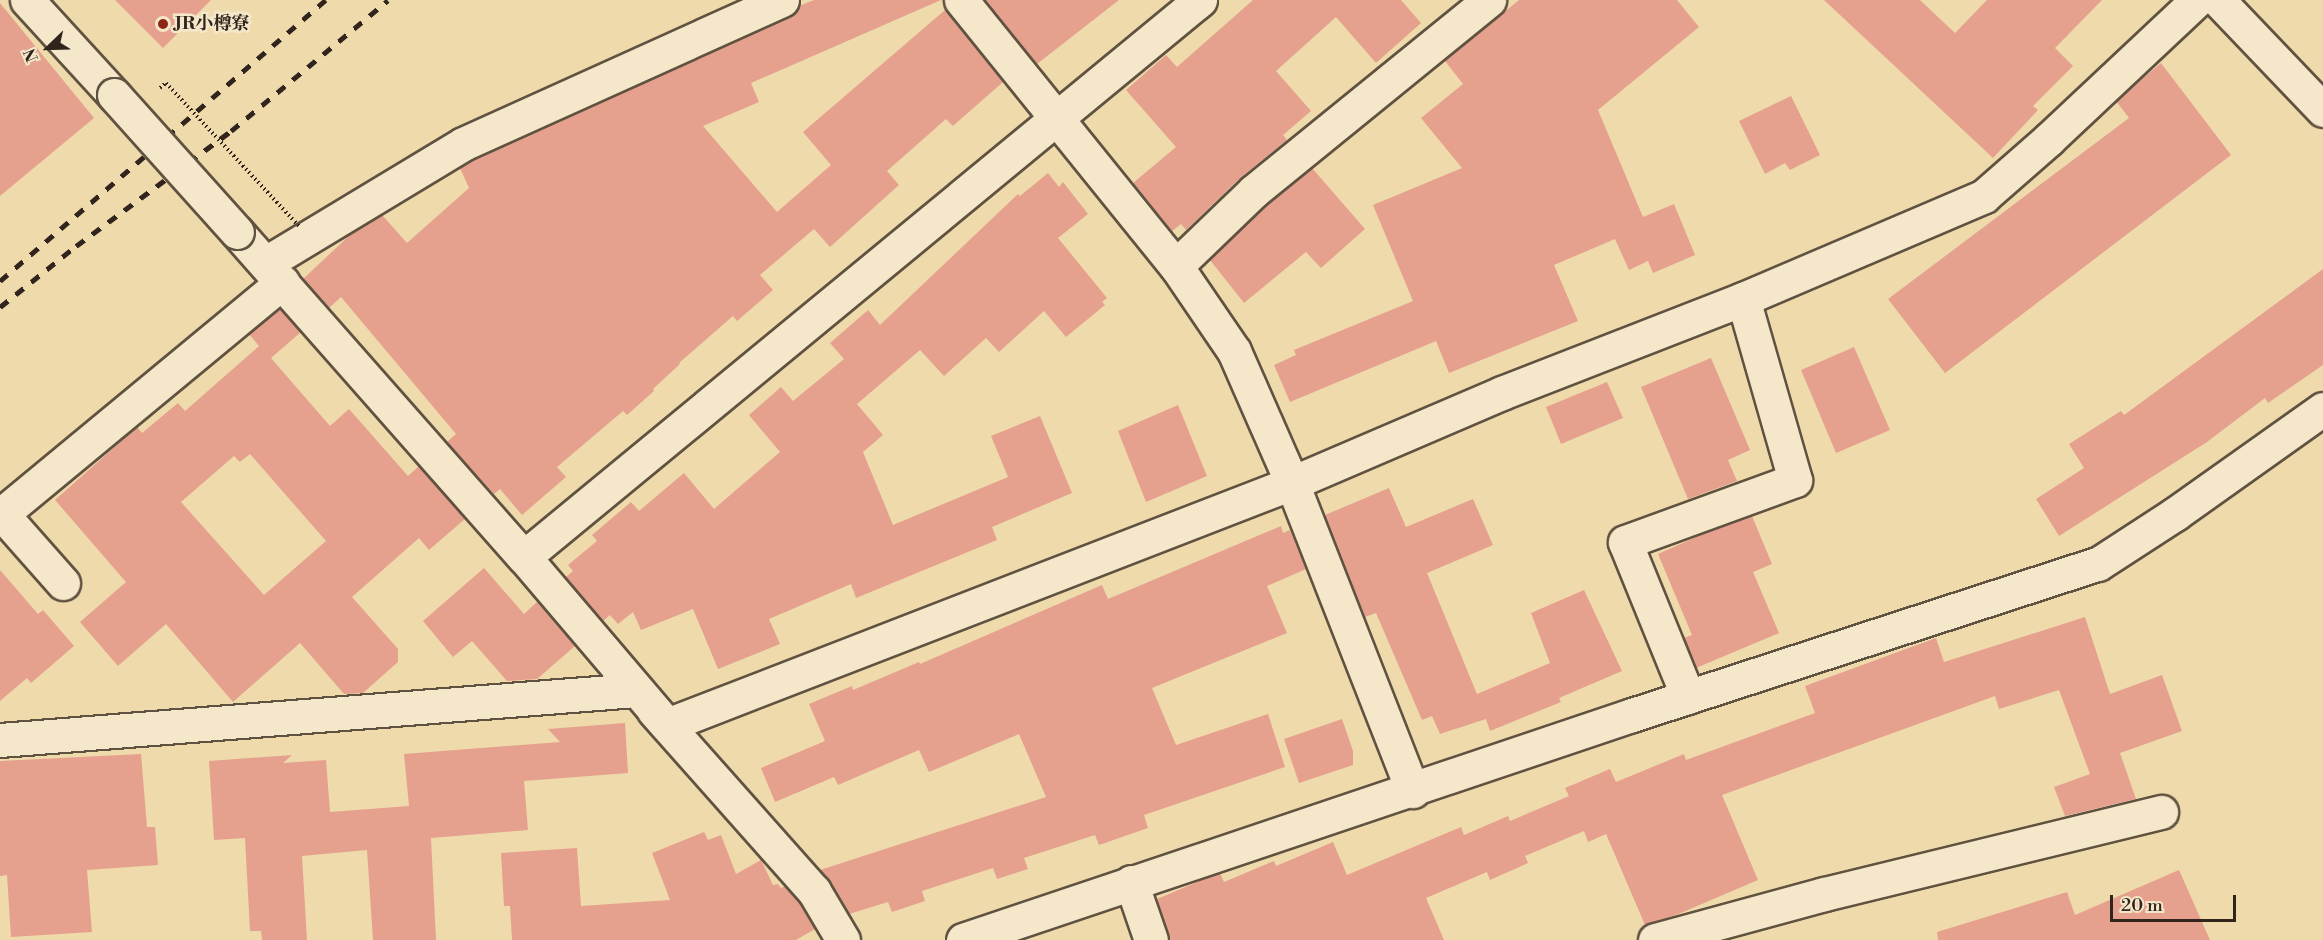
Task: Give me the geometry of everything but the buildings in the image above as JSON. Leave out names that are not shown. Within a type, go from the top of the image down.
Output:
[{"type":"street","points":[[27,0],[274,272],[524,557],[635,690],[814,891],[843,940]]},
{"type":"street","points":[[63,583],[2,514],[274,272],[463,144],[782,0]]},
{"type":"street","points":[[961,0],[1176,266],[1234,351],[1292,483],[1413,791]]},
{"type":"street","points":[[524,557],[1059,119],[1200,0]]},
{"type":"street","points":[[1176,266],[1254,191],[1489,0]]},
{"type":"street","points":[[667,725],[1292,483],[1502,393],[1743,299],[1984,196],[2049,139],[2197,0]]},
{"type":"street","points":[[2218,0],[2323,110]]},
{"type":"street","points":[[1688,697],[1625,542],[1795,480],[1743,299]]},
{"type":"street","points":[[963,940],[1688,697],[2098,564],[2175,514],[2323,409]]},
{"type":"street","points":[[0,740],[635,690]]},
{"type":"street","points":[[1655,940],[1824,894],[2161,812]]},
{"type":"street","points":[[1131,882],[1151,940]]},
{"type":"path","points":[[122,105],[165,83],[299,226]]},
{"type":"railway","points":[[0,281],[326,0]]},
{"type":"railway","points":[[0,307],[76,246],[231,131],[388,0]]},
{"type":"place","name":"JR小樽寮","points":[[163,24]]}]
